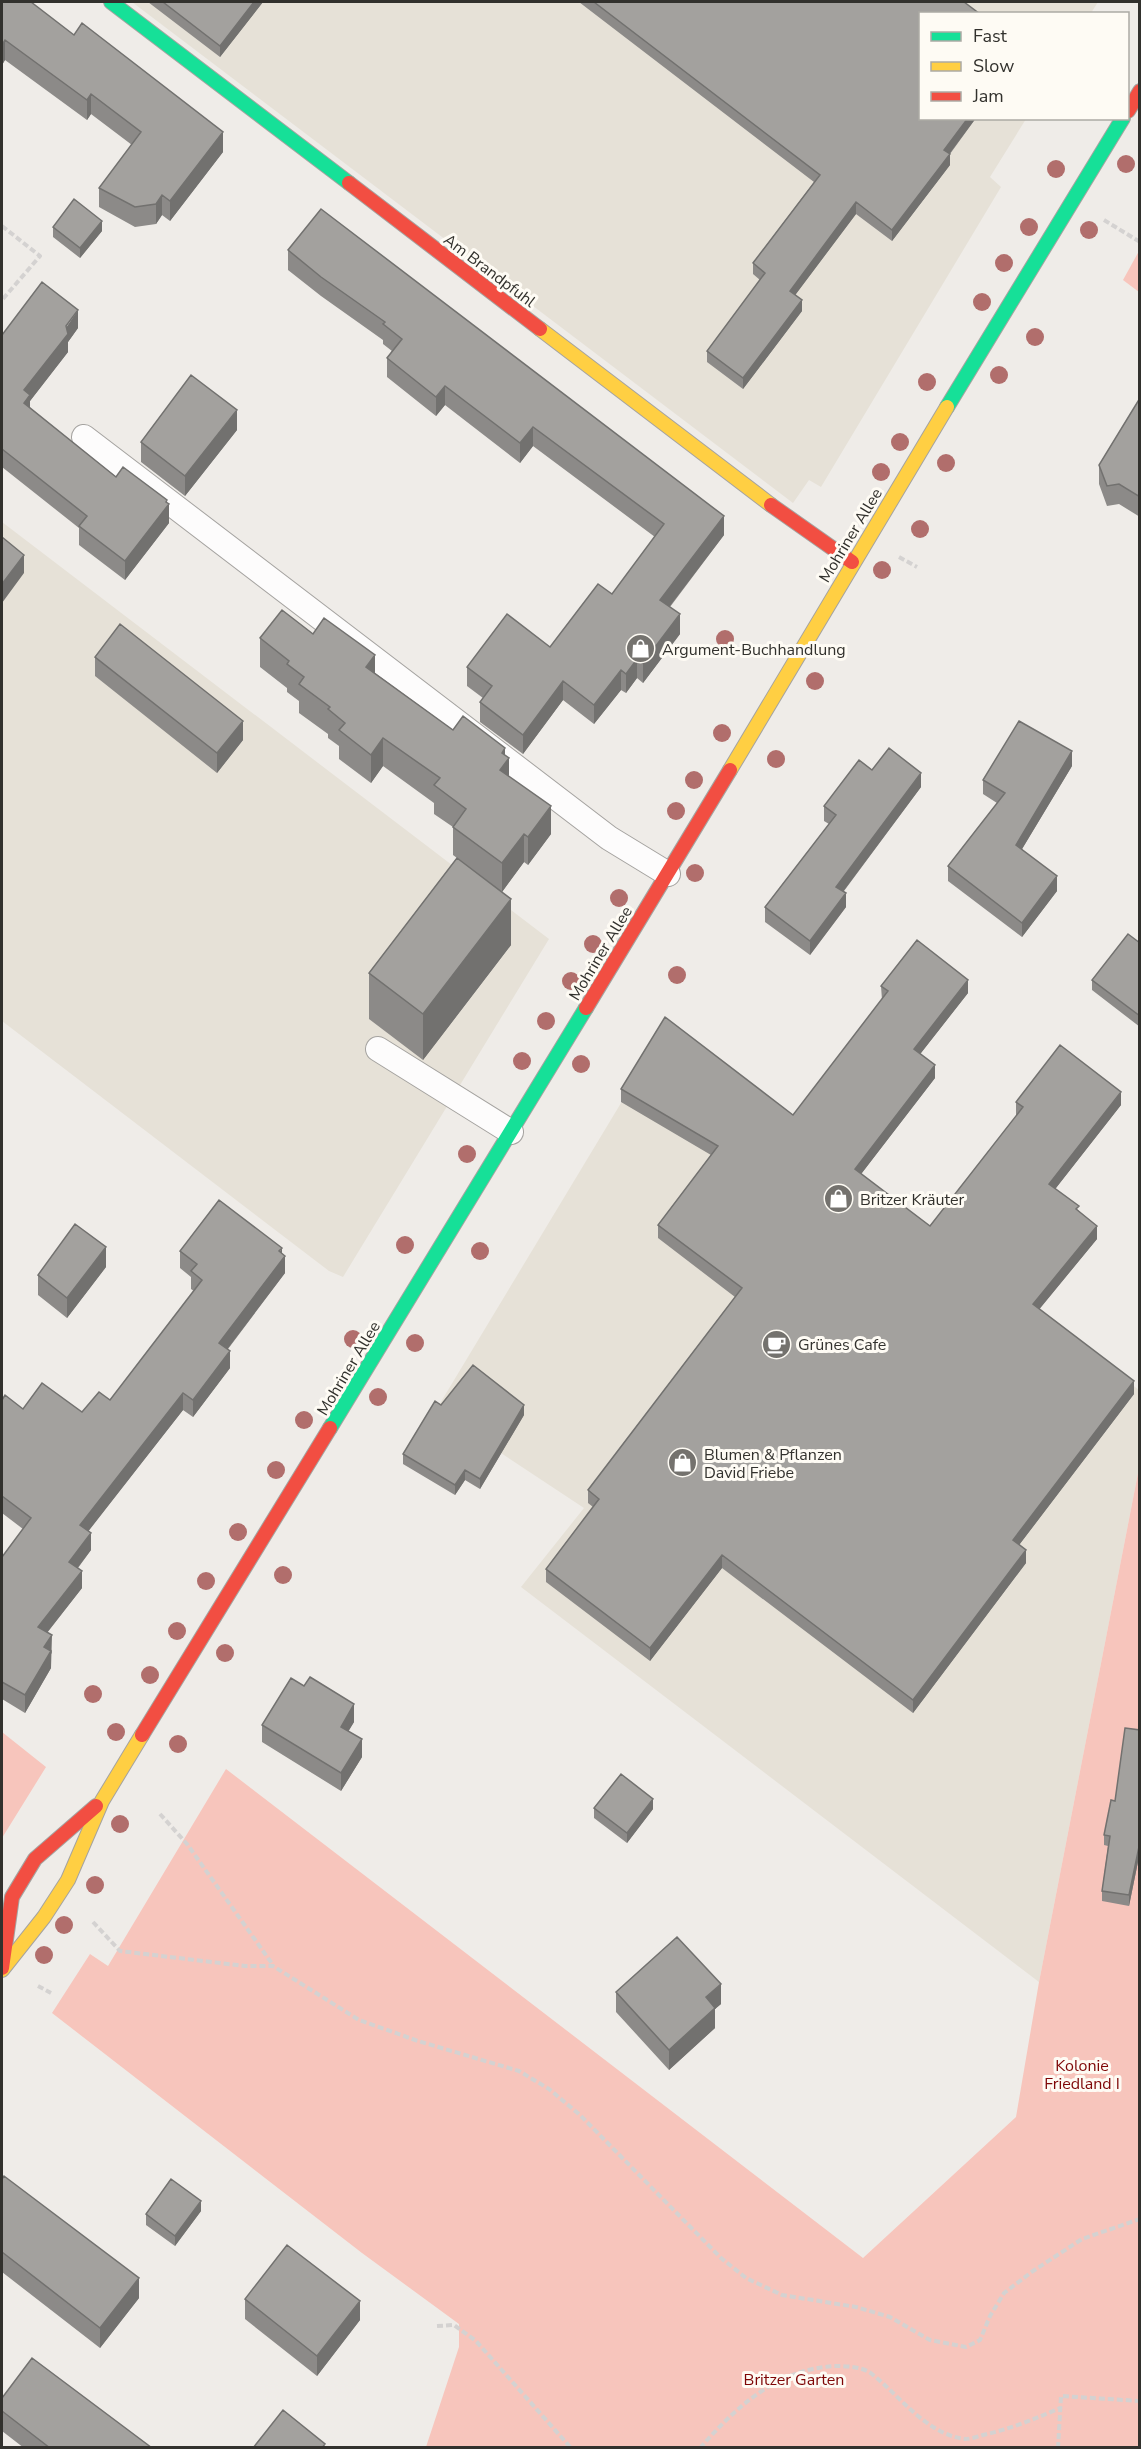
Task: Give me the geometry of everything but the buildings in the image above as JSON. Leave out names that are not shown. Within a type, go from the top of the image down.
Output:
[{"type":"main road","name":"Am Brandpfuhl","points":[[111,2],[796,525],[852,562]]},
{"type":"main road","points":[[1129,109],[1140,91]]},
{"type":"main road","name":"Mohriner Allee","points":[[2,1970],[44,1917],[62,1889],[102,1801],[668,874],[852,562],[1122,120]]},
{"type":"main road","name":"Mohriner Allee","points":[[2,1970],[12,1897],[35,1859],[102,1801]]},
{"type":"lane","points":[[84,437],[609,838],[668,874]]},
{"type":"lane","points":[[378,1049],[511,1132]]},
{"type":"path","points":[[2,226],[40,256],[2,300]]},
{"type":"path","points":[[160,1814],[187,1844],[273,1966],[359,2020],[418,2042],[519,2071],[549,2089],[580,2115],[721,2258],[746,2278],[782,2295],[856,2307],[890,2317],[930,2340],[966,2347],[980,2340],[990,2316],[1004,2293],[1033,2271],[1082,2239],[1140,2219]]},
{"type":"path","points":[[93,1922],[120,1951],[245,1966],[273,1966]]},
{"type":"path","points":[[437,2326],[454,2325],[476,2341],[571,2448]]},
{"type":"path","points":[[700,2448],[724,2420],[769,2384],[817,2367],[848,2366],[870,2372],[924,2421],[941,2431],[966,2439],[1010,2429],[1060,2408]]},
{"type":"path","points":[[1058,2448],[1061,2396],[1140,2401]]},
{"type":"shaded area","points":[[132,2],[1098,2],[1092,12],[919,12],[919,120],[1025,120],[990,177],[1001,187],[821,487],[809,480],[793,503]]},
{"type":"shaded area","points":[[2,522],[549,939],[343,1277],[329,1271],[2,1021]]},
{"type":"shaded area","points":[[665,1030],[1139,1390],[1139,1468],[1039,1982],[521,1587],[584,1508],[436,1410]]},
{"type":"green space","points":[[1139,251],[1140,292],[1123,280]]},
{"type":"green space","points":[[1139,1468],[1139,2447],[426,2447],[459,2347],[459,2324],[362,2253],[52,2013],[90,1954],[108,1966],[226,1769],[863,2258],[1016,2117],[1039,1982]]},
{"type":"green space","points":[[2,1732],[46,1767],[2,1838]]},
{"type":"traffic: fast","points":[[111,2],[349,183]]},
{"type":"traffic: fast","points":[[947,407],[1122,120]]},
{"type":"traffic: fast","points":[[330,1428],[586,1008]]},
{"type":"traffic: slow","points":[[540,329],[771,505]]},
{"type":"traffic: slow","points":[[730,770],[947,407]]},
{"type":"traffic: slow","points":[[2,1970],[44,1917],[68,1880],[102,1801],[142,1735]]},
{"type":"traffic: jam","points":[[1129,109],[1140,91]]},
{"type":"traffic: jam","points":[[349,183],[540,329]]},
{"type":"traffic: jam","points":[[771,505],[852,562]]},
{"type":"traffic: jam","points":[[586,1008],[730,770]]},
{"type":"traffic: jam","points":[[142,1735],[330,1428]]},
{"type":"traffic: jam","points":[[2,1968],[12,1897],[35,1859],[96,1806]]},
{"type":"place","name":"Argument-Buchhandlung","points":[[641,649]]},
{"type":"place","name":"Britzer Kräuter","points":[[839,1199]]},
{"type":"place","name":"Grünes Cafe","points":[[777,1344]]},
{"type":"place","name":"Blumen & Pflanzen David Friebe","points":[[683,1463]]},
{"type":"park label","name":"Kolonie Friedland I","points":[[1082,2074]]},
{"type":"park label","name":"Britzer Garten","points":[[794,2379]]}]
